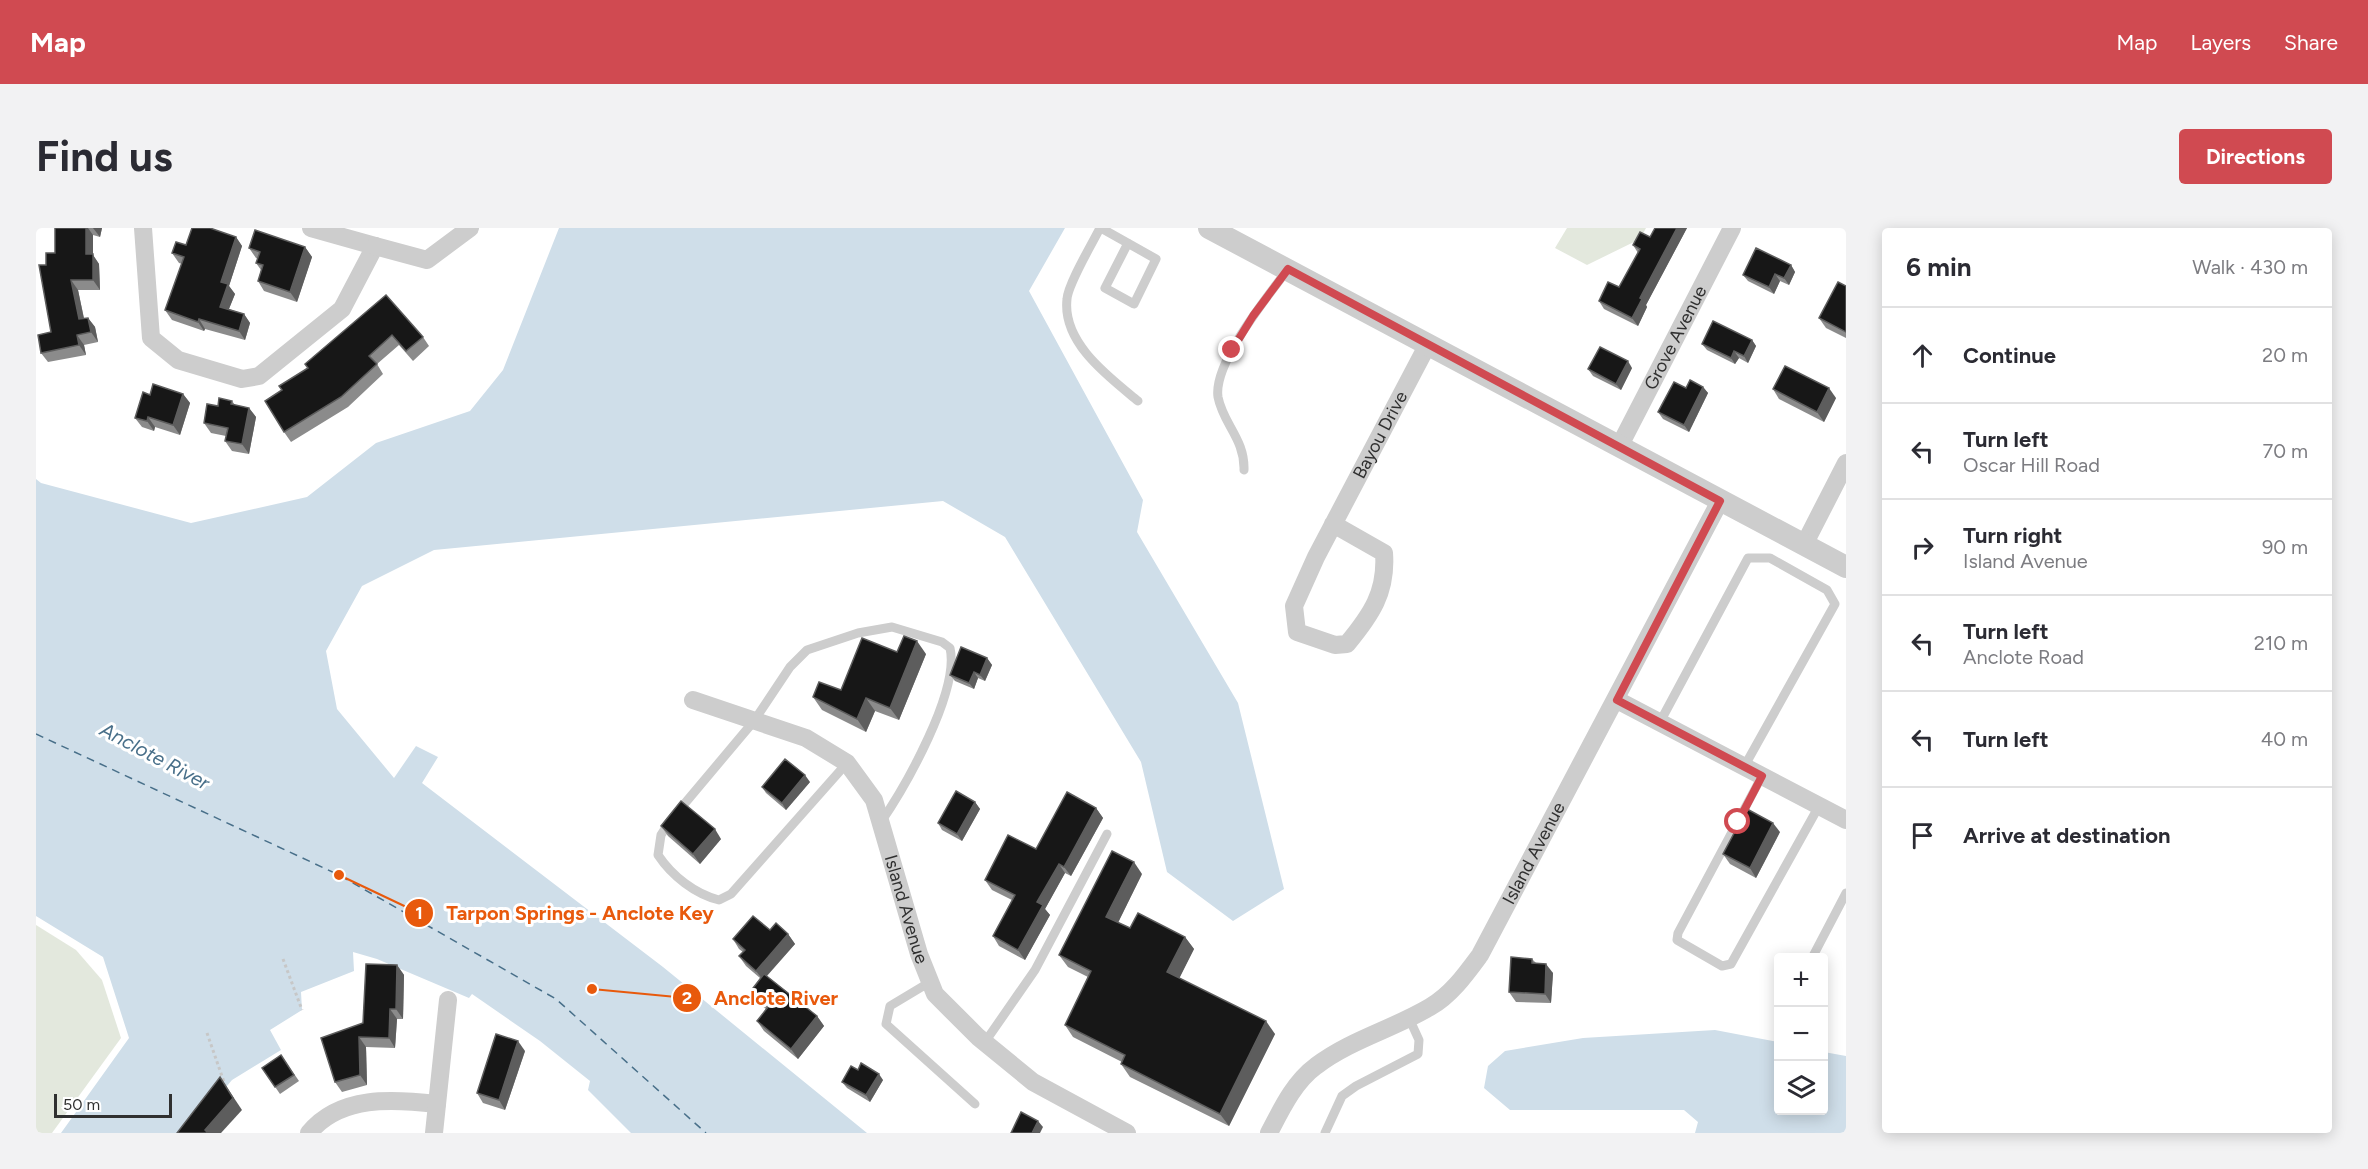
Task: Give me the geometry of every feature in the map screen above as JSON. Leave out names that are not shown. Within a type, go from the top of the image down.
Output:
[{"type":"street","points":[[143,228],[151,338],[178,360],[242,379],[259,376],[342,309],[375,246]]},
{"type":"street","points":[[311,228],[427,260],[471,228]]},
{"type":"street","points":[[1209,228],[1846,567]]},
{"type":"street","name":"Grove Avenue","points":[[1619,447],[1732,228]]},
{"type":"street","name":"Bayou Drive","points":[[1333,524],[1384,553],[1386,573],[1372,614],[1347,644],[1335,645],[1297,632],[1294,606],[1333,524],[1428,344]]},
{"type":"street","points":[[1804,545],[1846,463]]},
{"type":"street","name":"Island Avenue","points":[[1269,1133],[1291,1092],[1315,1067],[1431,1007],[1457,984],[1480,955],[1617,700],[1720,501]]},
{"type":"street","name":"Island Avenue","points":[[693,700],[806,738],[848,763],[874,800],[919,954],[935,994],[985,1042],[1033,1082],[1127,1133]]},
{"type":"street","points":[[1617,700],[1846,820]]},
{"type":"street","points":[[434,1133],[448,1000]]},
{"type":"street","points":[[309,1133],[315,1125],[340,1110],[364,1102],[393,1099],[436,1104]]},
{"type":"lane","points":[[1128,243],[1105,288],[1134,304],[1156,259],[1128,243],[1100,228],[1067,297],[1067,315],[1077,338],[1097,367],[1138,401]]},
{"type":"lane","points":[[1244,470],[1241,444],[1218,399],[1218,384],[1232,350],[1253,316],[1288,269]]},
{"type":"lane","points":[[1660,722],[1748,558],[1770,558],[1827,590],[1834,604],[1744,767]]},
{"type":"lane","points":[[848,763],[731,894],[719,900],[708,897],[668,871],[658,855],[657,847],[661,835],[670,821],[754,720],[790,668],[807,650],[858,633],[892,627],[942,642],[950,648],[952,658],[940,711],[906,784],[880,822]]},
{"type":"lane","points":[[1762,776],[1678,933],[1677,940],[1722,966],[1731,964],[1819,806]]},
{"type":"lane","points":[[985,1042],[1035,970],[1107,834]]},
{"type":"lane","points":[[1814,953],[1846,893]]},
{"type":"lane","points":[[930,982],[890,1006],[886,1024],[975,1104]]},
{"type":"lane","points":[[1325,1133],[1342,1096],[1356,1086],[1418,1054],[1419,1040],[1409,1018]]},
{"type":"path","points":[[284,959],[302,1010]]},
{"type":"path","points":[[207,1033],[226,1087]]},
{"type":"shaded area","points":[[1567,228],[1646,228],[1640,239],[1587,265],[1555,248]]},
{"type":"shaded area","points":[[36,925],[76,950],[102,980],[121,1038],[52,1133],[36,1133]]},
{"type":"water","points":[[559,228],[1065,228],[1029,291],[1143,500],[1137,532],[1238,703],[1284,889],[1233,921],[1167,872],[1141,762],[1005,537],[943,501],[434,550],[362,586],[326,651],[337,709],[394,778],[416,746],[438,757],[422,783],[663,967],[867,1133],[631,1133],[588,1090],[590,1081],[540,1041],[472,994],[469,998],[377,959],[353,952],[354,971],[301,992],[302,1010],[270,1030],[281,1050],[232,1080],[187,1133],[61,1133],[129,1038],[103,957],[36,916],[36,479],[41,483],[191,523],[307,497],[376,443],[470,411],[503,370]]},
{"type":"water","points":[[1715,1030],[1774,1041],[1774,1115],[1828,1115],[1828,1053],[1846,1056],[1846,1133],[1695,1133],[1698,1122],[1684,1110],[1510,1110],[1484,1088],[1488,1066],[1505,1051],[1583,1038]]},
{"type":"building","points":[[55,228],[86,228],[86,254],[93,254],[93,280],[71,280],[79,319],[88,318],[91,332],[77,335],[79,345],[41,353],[38,335],[51,332],[39,265],[46,265],[46,253],[55,253]]},
{"type":"building","points":[[192,228],[210,228],[236,237],[221,282],[228,284],[220,307],[244,314],[239,331],[199,319],[198,322],[165,310],[184,257],[172,253],[176,242],[186,245]]},
{"type":"building","points":[[1655,228],[1677,228],[1632,318],[1599,301],[1608,282],[1619,287],[1640,249],[1633,245],[1640,232],[1650,237]]},
{"type":"building","points":[[255,230],[305,247],[290,292],[258,281],[263,265],[256,263],[260,252],[249,248]]},
{"type":"building","points":[[1756,248],[1791,265],[1784,278],[1775,274],[1769,287],[1743,275]]},
{"type":"building","points":[[1838,282],[1846,286],[1846,332],[1819,318]]},
{"type":"building","points":[[386,295],[423,337],[406,351],[392,335],[369,356],[377,364],[341,397],[284,432],[265,401],[282,390],[279,386],[308,368],[305,364]]},
{"type":"building","points":[[1713,321],[1752,340],[1744,356],[1734,351],[1731,358],[1702,344]]},
{"type":"building","points":[[1600,347],[1628,361],[1616,384],[1588,369]]},
{"type":"building","points":[[1785,366],[1829,388],[1817,412],[1773,389]]},
{"type":"building","points":[[1690,380],[1703,387],[1684,425],[1658,412],[1674,382],[1686,388]]},
{"type":"building","points":[[153,384],[183,394],[173,425],[148,417],[147,421],[135,418],[143,392],[150,395]]},
{"type":"building","points":[[219,398],[232,401],[231,404],[249,408],[242,444],[225,441],[228,428],[204,423],[207,404],[218,406]]},
{"type":"building","points":[[904,636],[917,641],[890,708],[866,698],[857,719],[813,697],[819,682],[841,690],[862,638],[897,652]]},
{"type":"building","points":[[961,647],[987,658],[980,675],[974,672],[969,683],[950,675]]},
{"type":"building","points":[[785,759],[805,775],[782,803],[762,787]]},
{"type":"building","points":[[956,791],[975,802],[957,834],[938,823]]},
{"type":"building","points":[[1067,792],[1096,808],[1064,867],[1059,864],[1037,902],[1043,905],[1018,950],[993,936],[1015,895],[985,880],[1008,835],[1036,849]]},
{"type":"building","points":[[681,801],[715,829],[693,854],[661,826]]},
{"type":"building","points":[[1747,809],[1773,823],[1750,868],[1723,854]]},
{"type":"building","points":[[1112,851],[1134,862],[1106,917],[1130,928],[1138,913],[1185,937],[1167,972],[1266,1021],[1220,1114],[1121,1064],[1125,1055],[1065,1025],[1091,971],[1059,955]]},
{"type":"building","points":[[753,916],[770,930],[776,923],[788,934],[756,971],[739,956],[745,950],[733,939]]},
{"type":"building","points":[[1511,957],[1532,959],[1532,963],[1546,964],[1545,994],[1509,992]]},
{"type":"building","points":[[366,964],[397,965],[396,1009],[390,1009],[389,1038],[359,1037],[360,1075],[335,1082],[321,1038],[363,1023]]},
{"type":"building","points":[[764,974],[817,1016],[791,1049],[757,1021],[768,1007],[750,992]]},
{"type":"building","points":[[496,1034],[518,1041],[499,1100],[477,1093]]},
{"type":"building","points":[[281,1055],[294,1075],[275,1087],[262,1068]]},
{"type":"building","points":[[861,1063],[879,1074],[866,1095],[842,1082],[851,1066],[858,1070]]},
{"type":"building","points":[[220,1077],[233,1098],[205,1130],[208,1133],[177,1133]]},
{"type":"building","points":[[1021,1112],[1038,1121],[1032,1133],[1011,1133]]},
{"type":"ferry route","points":[[36,734],[339,875],[556,999],[706,1133]]},
{"type":"place","name":"Tarpon Springs - Anclote Key","points":[[339,875]]},
{"type":"place","name":"Anclote River","points":[[592,989]]},
{"type":"route","points":[[1232,350],[1253,316],[1288,269],[1720,501],[1617,700],[1762,776],[1738,822]]}]
